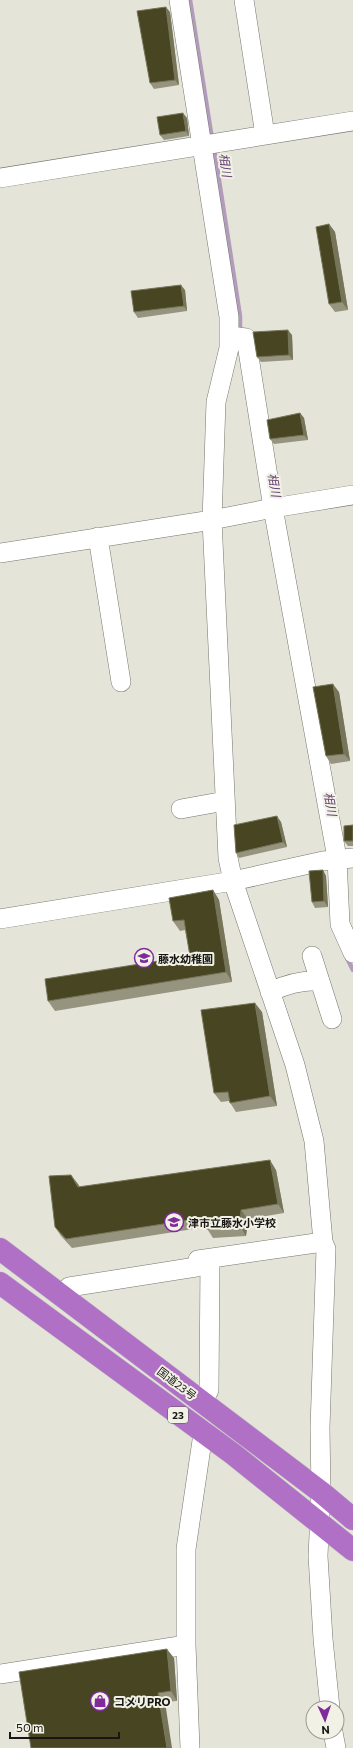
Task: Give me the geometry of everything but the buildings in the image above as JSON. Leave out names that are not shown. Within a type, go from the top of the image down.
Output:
[{"type":"highway","name":"国道23号","points":[[0,1249],[321,1492],[353,1519]]},
{"type":"highway","name":"23","points":[[0,1283],[203,1434],[233,1454],[320,1522],[353,1550]]},
{"type":"street","points":[[179,0],[209,145],[229,317],[236,337],[268,509],[337,859],[340,924],[353,953]]},
{"type":"street","points":[[244,0],[266,135]]},
{"type":"street","points":[[0,178],[353,121]]},
{"type":"street","points":[[236,337],[229,348],[216,402],[212,520],[228,858],[233,882],[295,1065],[314,1141],[323,1242],[326,1249],[320,1428],[321,1492],[318,1556],[323,1639],[329,1700]]},
{"type":"street","points":[[0,553],[212,520],[353,495]]},
{"type":"street","points":[[98,537],[121,682]]},
{"type":"street","points":[[181,809],[225,801]]},
{"type":"street","points":[[0,919],[233,882],[337,859]]},
{"type":"street","points":[[312,956],[332,1019]]},
{"type":"street","points":[[270,992],[286,984],[320,981]]},
{"type":"street","points":[[69,1287],[196,1266],[198,1260],[323,1242]]},
{"type":"street","points":[[202,1403],[209,1390],[210,1258]]},
{"type":"street","points":[[190,1748],[186,1645],[186,1549],[203,1434]]},
{"type":"street","points":[[0,1674],[186,1645]]},
{"type":"waterway","name":"相川","points":[[190,0],[212,139]]},
{"type":"waterway","name":"相川","points":[[214,148],[240,316],[240,332]]},
{"type":"waterway","name":"相川","points":[[346,956],[353,970]]},
{"type":"place","name":"藤水幼稚園","points":[[144,958]]},
{"type":"place","name":"津市立藤水小学校","points":[[174,1222]]},
{"type":"place","name":"コメリPRO","points":[[100,1701]]}]
